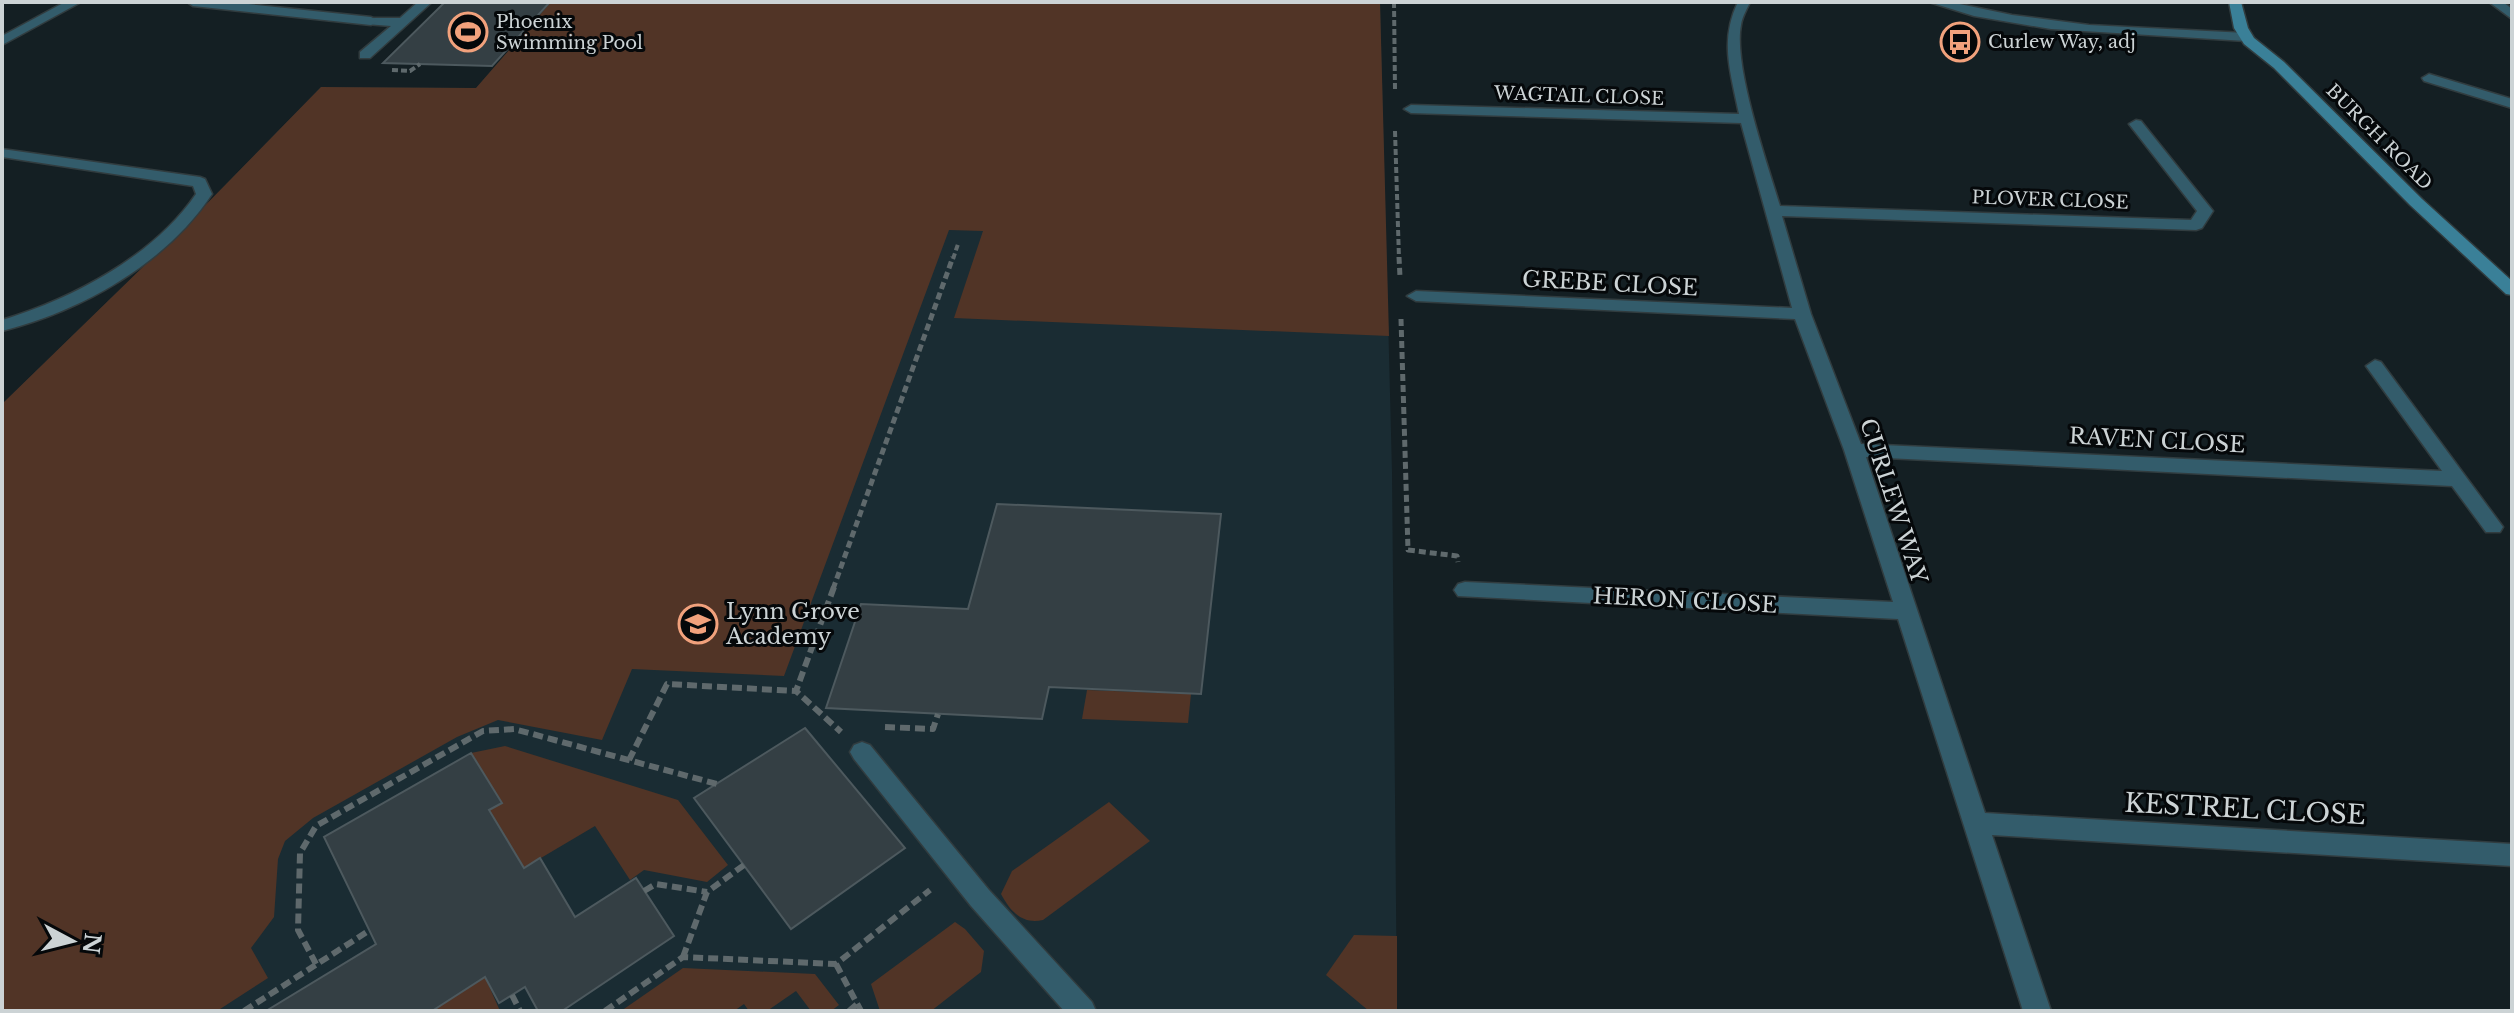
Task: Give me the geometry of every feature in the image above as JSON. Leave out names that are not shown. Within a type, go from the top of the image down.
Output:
[{"type":"street","points":[[2,41],[75,2]]},
{"type":"street","points":[[193,2],[403,22]]},
{"type":"street","points":[[365,55],[426,2]]},
{"type":"street","name":"CURLEW WAY","points":[[1744,2],[1734,23],[1733,48],[1747,119],[1802,314],[1854,450],[2037,1011]]},
{"type":"street","points":[[1935,2],[1984,16],[2062,29],[2246,37],[2239,23],[2239,10],[2235,2]]},
{"type":"street","points":[[2495,2],[2512,15]]},
{"type":"street","name":"BURGH ROAD","points":[[2246,37],[2279,65],[2416,202],[2512,290]]},
{"type":"street","points":[[2429,78],[2510,100]]},
{"type":"street","name":"WAGTAIL CLOSE","points":[[1411,109],[1747,119]]},
{"type":"street","name":"PLOVER CLOSE","points":[[1774,211],[2196,225],[2205,211],[2136,124]]},
{"type":"street","points":[[2,153],[200,182],[204,194],[194,210],[133,265],[41,316],[2,326]]},
{"type":"street","name":"GREBE CLOSE","points":[[1416,296],[1802,314]]},
{"type":"street","points":[[2375,366],[2493,527]]},
{"type":"street","name":"RAVEN CLOSE","points":[[1854,450],[2458,479]]},
{"type":"street","name":"HERON CLOSE","points":[[1465,590],[1905,611]]},
{"type":"street","points":[[862,752],[956,870],[1082,1011]]},
{"type":"street","name":"KESTREL CLOSE","points":[[1974,823],[2512,855]]},
{"type":"path","points":[[796,691],[958,244]]},
{"type":"path","points":[[629,760],[667,684],[796,691],[862,752]]},
{"type":"path","points":[[875,726],[933,729],[938,714]]},
{"type":"path","points":[[832,724],[846,725]]},
{"type":"path","points":[[316,964],[298,930],[300,853],[316,826],[483,731],[514,729],[717,784]]},
{"type":"path","points":[[605,1011],[683,957],[707,892],[744,865]]},
{"type":"path","points":[[683,957],[836,964],[956,870]]},
{"type":"path","points":[[644,891],[656,884],[707,892]]},
{"type":"path","points":[[244,1011],[370,930]]},
{"type":"path","points":[[836,964],[859,1008],[849,1011]]},
{"type":"path","points":[[512,995],[520,1011]]},
{"type":"shaded area","name":"Lynn Grove Academy","points":[[551,2],[1380,2],[1392,472],[1397,1011],[2,1011],[2,404],[184,227],[321,87],[476,88]]},
{"type":"shaded area","points":[[551,2],[1380,2],[1389,336],[954,318],[983,231],[949,230],[784,676],[632,669],[602,740],[498,720],[457,737],[313,818],[285,841],[278,859],[274,917],[251,948],[268,978],[217,1011],[2,1011],[2,404],[184,227],[321,87],[476,88]]},
{"type":"shaded area","points":[[1087,690],[1191,694],[1188,723],[1082,719]]},
{"type":"shaded area","points":[[505,746],[678,800],[728,865],[707,882],[644,870],[630,880],[595,826],[524,868],[489,810],[501,803],[471,753]]},
{"type":"shaded area","points":[[1109,802],[1150,841],[1043,920],[1029,920],[1018,915],[1001,894],[1012,871]]},
{"type":"shaded area","points":[[955,922],[984,951],[981,972],[931,1011],[880,1011],[871,984]]},
{"type":"shaded area","points":[[1354,935],[1397,936],[1397,1011],[1369,1011],[1326,975]]},
{"type":"shaded area","points":[[683,968],[815,974],[839,1005],[831,1011],[811,1011],[796,991],[767,1011],[749,1011],[744,1004],[734,1011],[621,1011]]},
{"type":"shaded area","points":[[485,977],[500,1011],[432,1011]]},
{"type":"building","name":"Phoenix Swimming Pool","points":[[445,2],[550,2],[492,66],[383,63]]},
{"type":"building","points":[[997,504],[1221,514],[1201,694],[1049,687],[1042,719],[826,708],[861,604],[968,609]]},
{"type":"building","points":[[805,728],[905,848],[791,929],[694,798]]},
{"type":"building","points":[[471,753],[502,803],[489,810],[524,868],[540,858],[575,917],[636,878],[674,936],[562,1011],[538,1011],[525,987],[499,1003],[485,977],[432,1011],[266,1011],[376,944],[324,837]]},
{"type":"place","name":"Phoenix Swimming Pool","points":[[468,32]]},
{"type":"place","name":"Curlew Way, adj","points":[[1960,42]]},
{"type":"place","name":"Lynn Grove Academy","points":[[698,624]]}]
